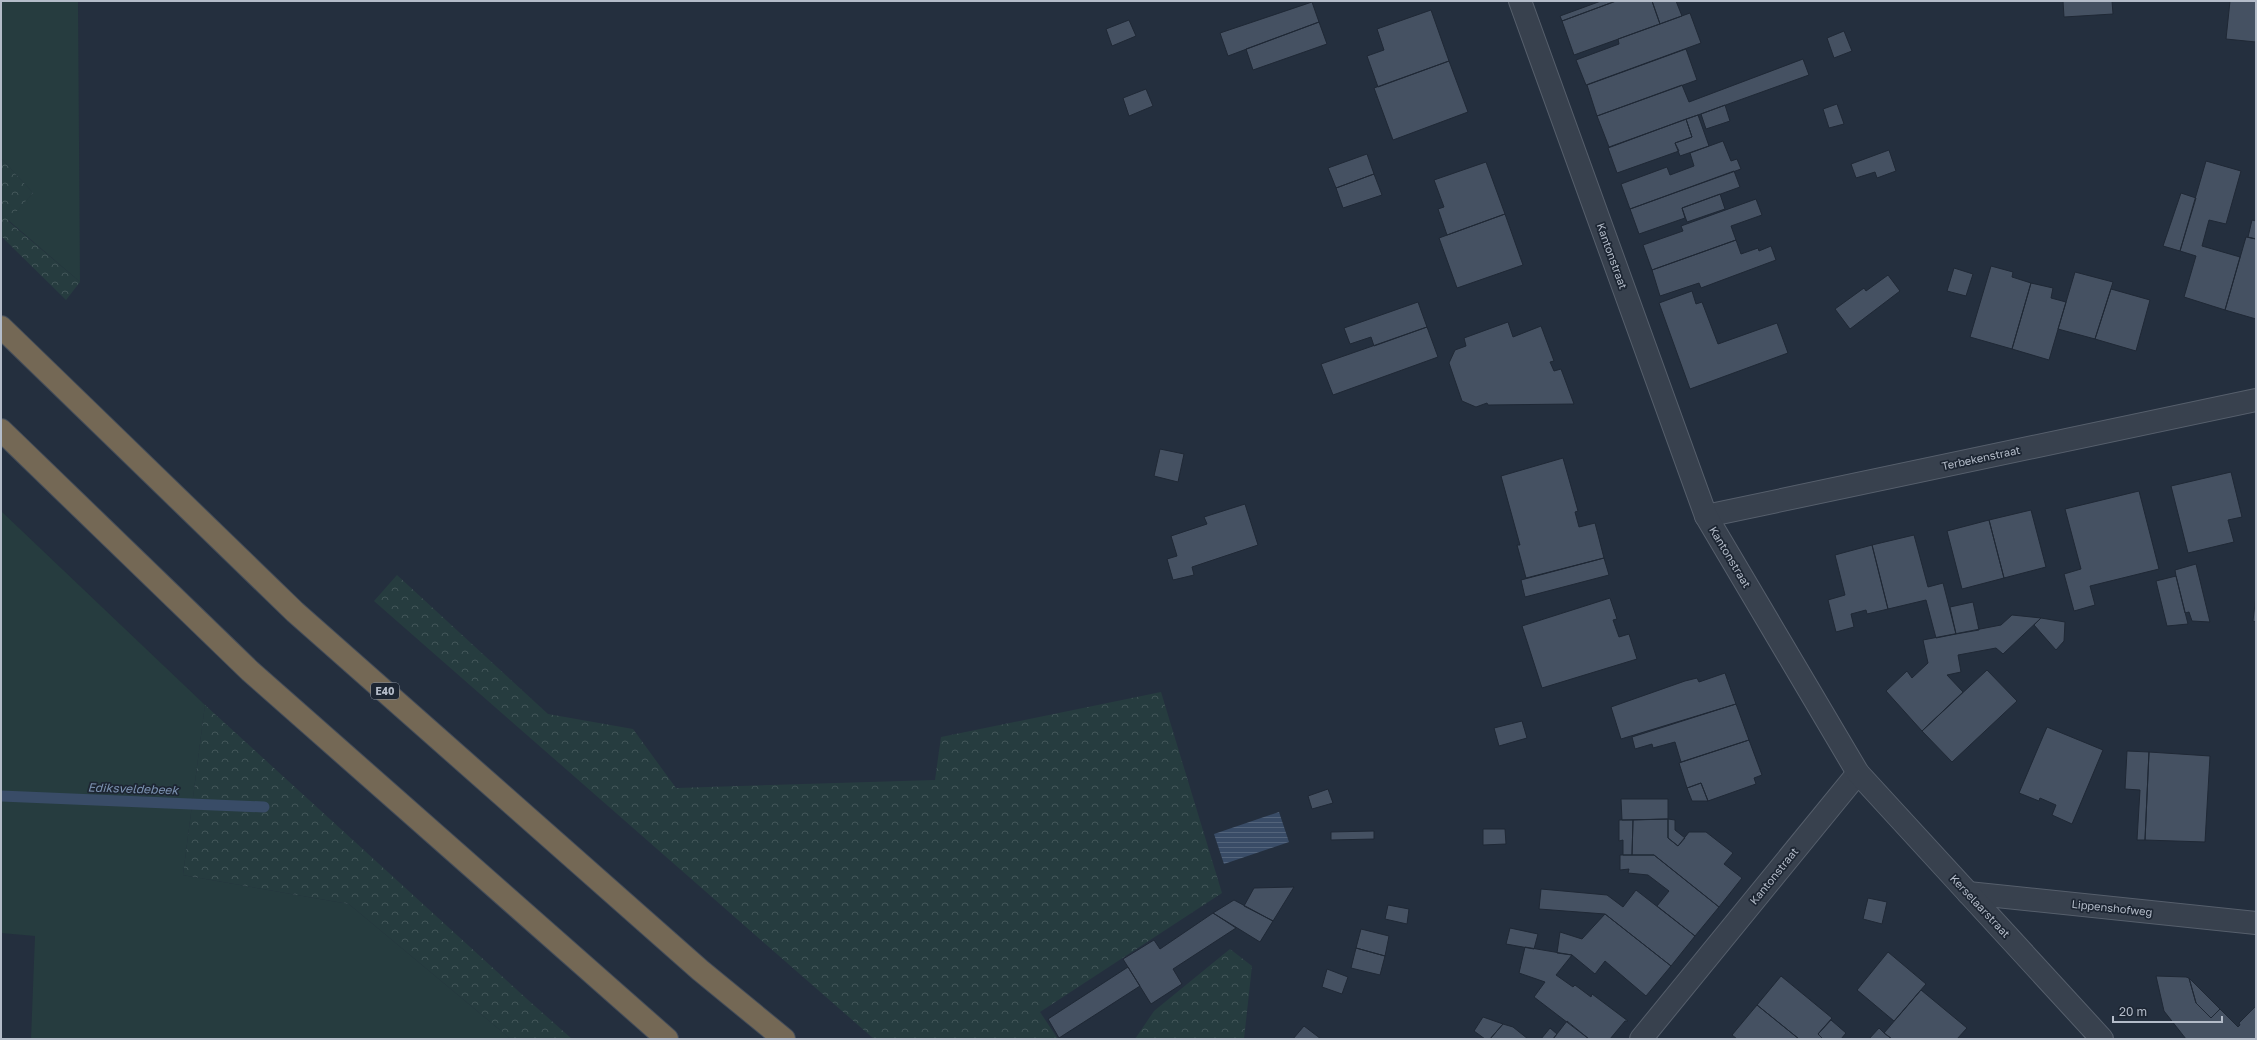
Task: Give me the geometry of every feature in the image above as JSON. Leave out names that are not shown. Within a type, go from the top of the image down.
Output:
[{"type":"highway","name":"E40","points":[[1,327],[295,612],[700,970],[784,1039]]},
{"type":"highway","points":[[1,430],[250,671],[666,1039]]},
{"type":"street","name":"Kantonstraat","points":[[1520,1],[1706,516],[1858,773],[1641,1039]]},
{"type":"street","name":"Terbekenstraat","points":[[1706,516],[2256,400]]},
{"type":"street","name":"Kerselaarstraat","points":[[1858,773],[2102,1039]]},
{"type":"street","name":"Lippenshofweg","points":[[1968,893],[2256,923]]},
{"type":"green space","points":[[1,1],[78,1],[80,282],[8,220],[33,193],[1,158]]},
{"type":"green space","points":[[1,158],[33,193],[8,221],[80,282],[66,300],[1,236]]},
{"type":"green space","points":[[1,511],[205,705],[183,875],[349,904],[511,1039],[31,1039],[35,936],[1,933]]},
{"type":"green space","points":[[397,575],[548,714],[633,729],[676,788],[935,780],[941,737],[1161,692],[1222,893],[1040,1012],[1058,1039],[874,1039],[374,601]]},
{"type":"green space","points":[[205,705],[572,1039],[511,1039],[349,904],[183,875]]},
{"type":"green space","points":[[1230,949],[1252,966],[1244,1039],[1135,1039],[1154,1011]]},
{"type":"water","points":[[1279,812],[1289,842],[1224,864],[1214,834]]},
{"type":"building","points":[[1601,1],[1616,1],[1562,21],[1560,16]]},
{"type":"building","points":[[1616,1],[1652,1],[1660,24],[1574,55],[1562,21]]},
{"type":"building","points":[[1652,1],[1676,1],[1682,16],[1660,24]]},
{"type":"building","points":[[2063,1],[2112,1],[2113,14],[2064,17]]},
{"type":"building","points":[[2230,1],[2256,1],[2256,42],[2226,39]]},
{"type":"building","points":[[1312,2],[1319,22],[1228,56],[1220,33]]},
{"type":"building","points":[[1431,10],[1449,61],[1378,87],[1367,56],[1384,50],[1377,29]]},
{"type":"building","points":[[1690,13],[1701,43],[1586,85],[1576,60],[1619,44],[1618,39]]},
{"type":"building","points":[[1129,20],[1136,36],[1112,46],[1106,29]]},
{"type":"building","points":[[1319,22],[1327,44],[1253,70],[1246,49]]},
{"type":"building","points":[[1844,31],[1852,51],[1834,58],[1827,38]]},
{"type":"building","points":[[1686,49],[1697,80],[1597,116],[1587,85]]},
{"type":"building","points":[[1803,59],[1809,75],[1609,147],[1597,116],[1682,85],[1689,102]]},
{"type":"building","points":[[1449,61],[1468,112],[1393,140],[1374,88]]},
{"type":"building","points":[[1146,89],[1153,106],[1129,116],[1123,98]]},
{"type":"building","points":[[1837,104],[1844,124],[1829,128],[1823,109]]},
{"type":"building","points":[[1725,105],[1730,121],[1706,129],[1701,114]]},
{"type":"building","points":[[1698,115],[1709,146],[1680,156],[1675,143],[1692,137],[1686,119]]},
{"type":"building","points":[[1686,119],[1692,137],[1675,143],[1679,151],[1617,173],[1608,148]]},
{"type":"building","points":[[1723,141],[1731,161],[1737,159],[1741,169],[1630,209],[1621,184],[1667,167],[1670,175],[1694,166],[1690,153]]},
{"type":"building","points":[[1889,150],[1896,171],[1877,178],[1875,172],[1856,178],[1851,164]]},
{"type":"building","points":[[1367,154],[1374,174],[1336,188],[1328,168]]},
{"type":"building","points":[[2206,161],[2241,171],[2226,224],[2209,220],[2202,246],[2240,257],[2225,310],[2184,297],[2196,256],[2180,251]]},
{"type":"building","points":[[1486,162],[1505,214],[1447,235],[1438,209],[1444,207],[1434,180]]},
{"type":"building","points":[[1734,171],[1740,187],[1682,208],[1685,218],[1639,234],[1630,209]]},
{"type":"building","points":[[1374,174],[1382,195],[1343,208],[1336,188]]},
{"type":"building","points":[[2181,193],[2196,198],[2180,251],[2163,246]]},
{"type":"building","points":[[1720,194],[1725,209],[1687,222],[1682,208]]},
{"type":"building","points":[[1756,199],[1762,215],[1731,226],[1736,240],[1652,270],[1643,245],[1683,231],[1681,226]]},
{"type":"building","points":[[1505,214],[1523,265],[1457,288],[1439,238]]},
{"type":"building","points":[[2252,220],[2256,221],[2256,239],[2248,237]]},
{"type":"building","points":[[2246,237],[2256,239],[2256,319],[2225,310]]},
{"type":"building","points":[[1736,240],[1741,254],[1758,248],[1759,251],[1771,246],[1776,260],[1701,288],[1699,283],[1660,296],[1652,270]]},
{"type":"building","points":[[1991,266],[2013,272],[2012,277],[2031,283],[2012,349],[1970,337]]},
{"type":"building","points":[[1954,268],[1973,274],[1966,296],[1947,291]]},
{"type":"building","points":[[2075,272],[2113,282],[2095,339],[2058,329]]},
{"type":"building","points":[[1888,275],[1900,291],[1850,329],[1835,309],[1864,288],[1866,291]]},
{"type":"building","points":[[2031,283],[2053,288],[2051,298],[2066,302],[2049,360],[2012,349]]},
{"type":"building","points":[[2111,289],[2150,300],[2136,351],[2095,339]]},
{"type":"building","points":[[1692,291],[1696,304],[1702,302],[1718,344],[1777,323],[1788,353],[1690,389],[1659,303]]},
{"type":"building","points":[[1418,302],[1427,327],[1374,346],[1371,337],[1350,344],[1344,328]]},
{"type":"building","points":[[1508,322],[1513,337],[1541,326],[1554,361],[1550,362],[1554,371],[1561,369],[1574,404],[1488,405],[1487,403],[1476,407],[1462,401],[1449,363],[1455,350],[1466,346],[1464,338]]},
{"type":"building","points":[[1427,327],[1438,357],[1333,395],[1321,364]]},
{"type":"building","points":[[1160,449],[1184,454],[1178,482],[1154,476]]},
{"type":"building","points":[[1563,458],[1578,511],[1575,512],[1579,527],[1595,523],[1604,558],[1526,578],[1517,545],[1520,545],[1501,476]]},
{"type":"building","points":[[2231,472],[2242,517],[2228,520],[2234,542],[2188,553],[2171,486]]},
{"type":"building","points":[[2139,491],[2159,569],[2090,586],[2095,605],[2074,611],[2064,574],[2081,569],[2065,509]]},
{"type":"building","points":[[1245,504],[1258,545],[1192,567],[1194,575],[1173,580],[1167,559],[1177,556],[1171,536],[1207,524],[1204,517]]},
{"type":"building","points":[[2031,510],[2046,567],[2004,578],[1989,520]]},
{"type":"building","points":[[1989,520],[2004,578],[1962,589],[1947,531]]},
{"type":"building","points":[[1914,535],[1928,587],[1943,583],[1956,634],[1936,638],[1926,600],[1888,609],[1872,545]]},
{"type":"building","points":[[1872,545],[1888,609],[1867,614],[1866,610],[1851,614],[1854,627],[1836,632],[1828,600],[1845,595],[1835,555]]},
{"type":"building","points":[[1604,558],[1609,575],[1525,597],[1521,580]]},
{"type":"building","points":[[2196,564],[2210,622],[2192,621],[2189,612],[2185,613],[2176,576],[2175,570]]},
{"type":"building","points":[[2176,576],[2188,624],[2167,626],[2156,581]]},
{"type":"building","points":[[2256,595],[2256,622],[2253,621]]},
{"type":"building","points":[[1610,598],[1617,619],[1613,620],[1619,637],[1629,634],[1637,659],[1542,688],[1522,626]]},
{"type":"building","points":[[1973,602],[1979,630],[1956,634],[1950,607]]},
{"type":"building","points":[[2012,615],[2041,618],[2003,654],[1996,648],[1958,655],[1961,672],[1947,675],[1963,692],[1922,731],[1886,691],[1907,671],[1912,678],[1928,663],[1923,640],[2001,625]]},
{"type":"building","points":[[2041,618],[2065,622],[2064,641],[2056,650],[2034,625]]},
{"type":"building","points":[[1987,670],[2017,701],[1952,762],[1922,731]]},
{"type":"building","points":[[1725,673],[1736,704],[1621,739],[1611,707],[1685,681],[1697,678],[1699,682]]},
{"type":"building","points":[[1736,704],[1749,740],[1681,762],[1675,742],[1653,748],[1652,744],[1635,749],[1632,737]]},
{"type":"building","points":[[1522,721],[1527,738],[1499,746],[1494,728]]},
{"type":"building","points":[[2047,727],[2103,750],[2072,824],[2052,815],[2056,805],[2040,798],[2039,801],[2019,793]]},
{"type":"building","points":[[1749,740],[1762,775],[1754,778],[1756,784],[1708,801],[1701,783],[1687,788],[1679,763]]},
{"type":"building","points":[[2127,751],[2149,752],[2145,840],[2137,840],[2140,790],[2125,789]]},
{"type":"building","points":[[2149,752],[2210,756],[2205,842],[2145,840]]},
{"type":"building","points":[[1701,783],[1708,801],[1692,801],[1687,788]]},
{"type":"building","points":[[1328,789],[1333,803],[1312,809],[1308,796]]},
{"type":"building","points":[[1621,799],[1668,799],[1668,819],[1622,820]]},
{"type":"building","points":[[1668,819],[1675,820],[1675,830],[1685,838],[1678,846],[1668,838]]},
{"type":"building","points":[[1668,819],[1668,838],[1678,846],[1689,832],[1706,832],[1733,853],[1724,864],[1742,878],[1719,907],[1654,855],[1632,855],[1633,820]]},
{"type":"building","points":[[1619,820],[1633,820],[1632,855],[1623,855],[1623,840],[1619,841]]},
{"type":"building","points":[[1483,829],[1505,829],[1506,844],[1483,845]]},
{"type":"building","points":[[1374,831],[1374,839],[1331,840],[1331,832]]},
{"type":"building","points":[[1620,855],[1654,855],[1719,907],[1695,936],[1657,906],[1669,891],[1648,875],[1628,873],[1629,869],[1620,870]]},
{"type":"building","points":[[1294,887],[1273,921],[1244,906],[1254,888]]},
{"type":"building","points":[[1541,889],[1607,895],[1623,907],[1636,890],[1695,936],[1671,966],[1605,914],[1539,909]]},
{"type":"building","points":[[1868,898],[1887,902],[1882,924],[1863,919]]},
{"type":"building","points":[[1234,900],[1273,921],[1260,942],[1213,913]]},
{"type":"building","points":[[1388,905],[1409,909],[1407,924],[1385,919]]},
{"type":"building","points":[[1213,913],[1236,928],[1173,969],[1182,984],[1151,1004],[1123,959],[1154,940],[1160,949]]},
{"type":"building","points":[[1605,914],[1671,966],[1646,996],[1605,961],[1595,974],[1572,955],[1557,953],[1560,932],[1582,939]]},
{"type":"building","points":[[1510,928],[1538,934],[1534,949],[1506,944]]},
{"type":"building","points":[[1361,929],[1389,936],[1385,956],[1356,948]]},
{"type":"building","points":[[1525,947],[1572,955],[1556,975],[1573,987],[1575,985],[1591,997],[1592,994],[1628,1021],[1625,1021],[1610,1039],[1589,1039],[1534,997],[1545,982],[1519,973]]},
{"type":"building","points":[[1356,948],[1385,956],[1380,975],[1351,968]]},
{"type":"building","points":[[1888,952],[1926,984],[1894,1021],[1857,990]]},
{"type":"building","points":[[1128,967],[1140,986],[1059,1038],[1048,1019]]},
{"type":"building","points":[[1327,969],[1348,977],[1342,994],[1322,987]]},
{"type":"building","points":[[1781,976],[1832,1018],[1818,1034],[1823,1039],[1799,1039],[1757,1005]]},
{"type":"building","points":[[2156,976],[2189,978],[2196,1003],[2211,1018],[2220,1009],[2238,1027],[2240,1025],[2239,1023],[2256,1006],[2256,1039],[2186,1039],[2164,1011]]},
{"type":"building","points":[[2189,978],[2220,1009],[2211,1018],[2196,1003]]},
{"type":"building","points":[[1921,990],[1967,1028],[1957,1039],[1892,1039],[1884,1033]]},
{"type":"building","points":[[1757,1005],[1799,1039],[1737,1039],[1732,1035]]},
{"type":"building","points":[[1483,1017],[1503,1024],[1490,1039],[1485,1039],[1474,1031]]},
{"type":"building","points":[[1831,1020],[1846,1033],[1841,1039],[1823,1039],[1818,1034]]},
{"type":"building","points":[[1567,1021],[1589,1039],[1553,1039]]},
{"type":"building","points":[[1503,1024],[1513,1027],[1528,1039],[1490,1039]]},
{"type":"building","points":[[1304,1026],[1321,1039],[1293,1039]]},
{"type":"building","points":[[1550,1028],[1557,1034],[1553,1039],[1541,1039]]},
{"type":"building","points":[[1879,1028],[1884,1033],[1892,1039],[1869,1039]]},
{"type":"waterway","name":"Ediksveldebeek","points":[[1,796],[264,807]]}]
